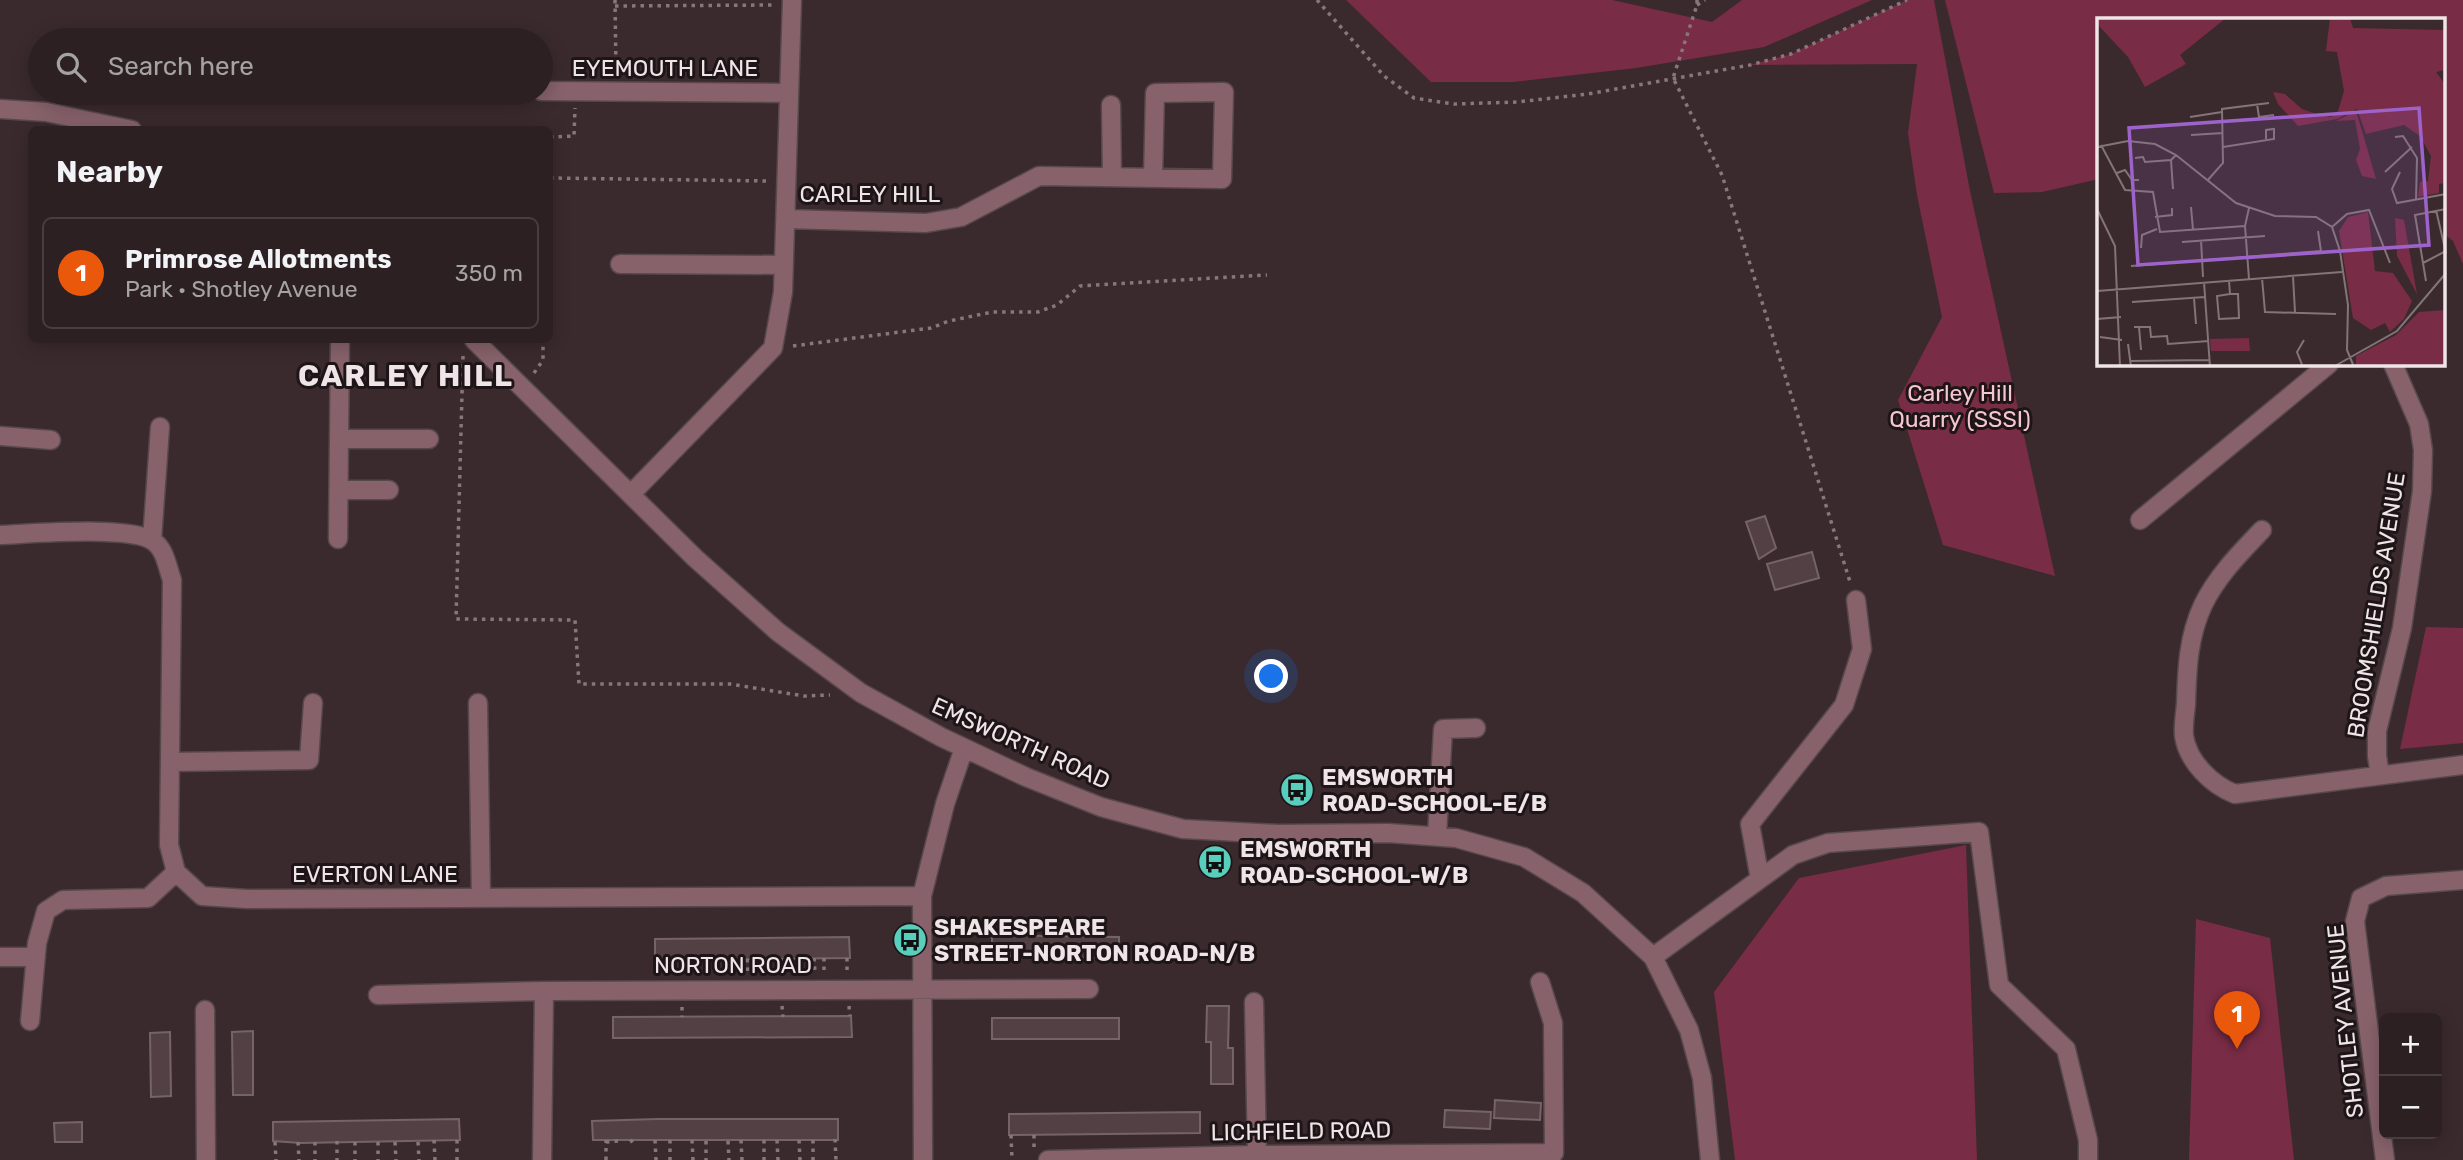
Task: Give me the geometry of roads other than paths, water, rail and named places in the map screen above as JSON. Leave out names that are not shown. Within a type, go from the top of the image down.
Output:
[{"type":"street","name":"EYEMOUTH LANE","points":[[631,494],[773,348],[783,292],[792,2]]},
{"type":"street","name":"EYEMOUTH LANE","points":[[553,91],[789,93]]},
{"type":"street","name":"CARLEY HILL","points":[[786,219],[926,223],[961,217],[1039,176],[1222,179],[1224,92],[1155,93],[1153,177]]},
{"type":"street","points":[[1111,105],[1112,177]]},
{"type":"street","points":[[0,109],[46,113],[115,126]]},
{"type":"street","points":[[621,264],[784,265]]},
{"type":"street","points":[[338,539],[340,343]]},
{"type":"street","name":"EMSWORTH ROAD","points":[[468,346],[523,387],[695,558],[778,632],[861,693],[964,748],[1026,778],[1101,807],[1183,829],[1278,834],[1388,833],[1437,836],[1456,838],[1524,857],[1583,893],[1653,957]]},
{"type":"street","points":[[2140,520],[2327,366]]},
{"type":"street","name":"BROOMSHIELDS AVENUE","points":[[2381,775],[2377,756],[2377,731],[2402,628],[2422,491],[2423,450],[2419,424],[2393,366]]},
{"type":"street","points":[[152,540],[160,427]]},
{"type":"street","points":[[0,436],[51,440]]},
{"type":"street","points":[[339,439],[429,439]]},
{"type":"street","points":[[339,490],[389,491]]},
{"type":"street","points":[[2262,530],[2228,566],[2204,604],[2192,633],[2187,667],[2184,737],[2194,761],[2211,781],[2235,794],[2463,765]]},
{"type":"street","points":[[0,535],[118,531],[152,540],[163,553],[172,580],[169,845],[176,872],[148,898],[63,900],[46,911],[36,957],[30,1021]]},
{"type":"street","points":[[1760,879],[1751,824],[1844,705],[1862,649],[1856,600]]},
{"type":"street","points":[[170,762],[309,760],[313,703]]},
{"type":"street","points":[[478,703],[481,898]]},
{"type":"street","points":[[1437,836],[1443,729],[1476,728]]},
{"type":"street","points":[[923,1160],[922,896],[945,804],[964,748]]},
{"type":"street","points":[[1710,1160],[1702,1078],[1689,1030],[1653,957],[1793,855],[1828,844],[1979,832],[1999,985],[2066,1049],[2088,1140],[2088,1160]]},
{"type":"street","name":"EVERTON LANE","points":[[176,872],[202,896],[247,899],[922,896]]},
{"type":"street","name":"SHOTLEY AVENUE","points":[[2385,1160],[2355,921],[2361,898],[2386,886],[2463,880]]},
{"type":"street","points":[[0,957],[36,957]]},
{"type":"street","name":"LICHFIELD ROAD","points":[[1048,1160],[1554,1153],[1553,1023],[1540,982]]},
{"type":"street","name":"NORTON ROAD","points":[[378,995],[544,991],[1089,989]]},
{"type":"street","points":[[542,1160],[544,991]]},
{"type":"street","points":[[1254,1002],[1258,1155]]},
{"type":"street","points":[[205,1010],[206,1160]]},
{"type":"place","name":"EMSWORTH ROAD-SCHOOL-E/B","points":[[1297,790]]},
{"type":"place","name":"EMSWORTH ROAD-SCHOOL-W/B","points":[[1215,862]]},
{"type":"place","name":"SHAKESPEARE STREET-NORTON ROAD-N/B","points":[[910,940]]},
{"type":"place","name":"Primrose Allotments","points":[[2237,1049]]},
{"type":"district","name":"CARLEY HILL","points":[[406,376]]},
{"type":"park label","name":"Carley Hill Quarry (SSSI)","points":[[1960,406]]}]
